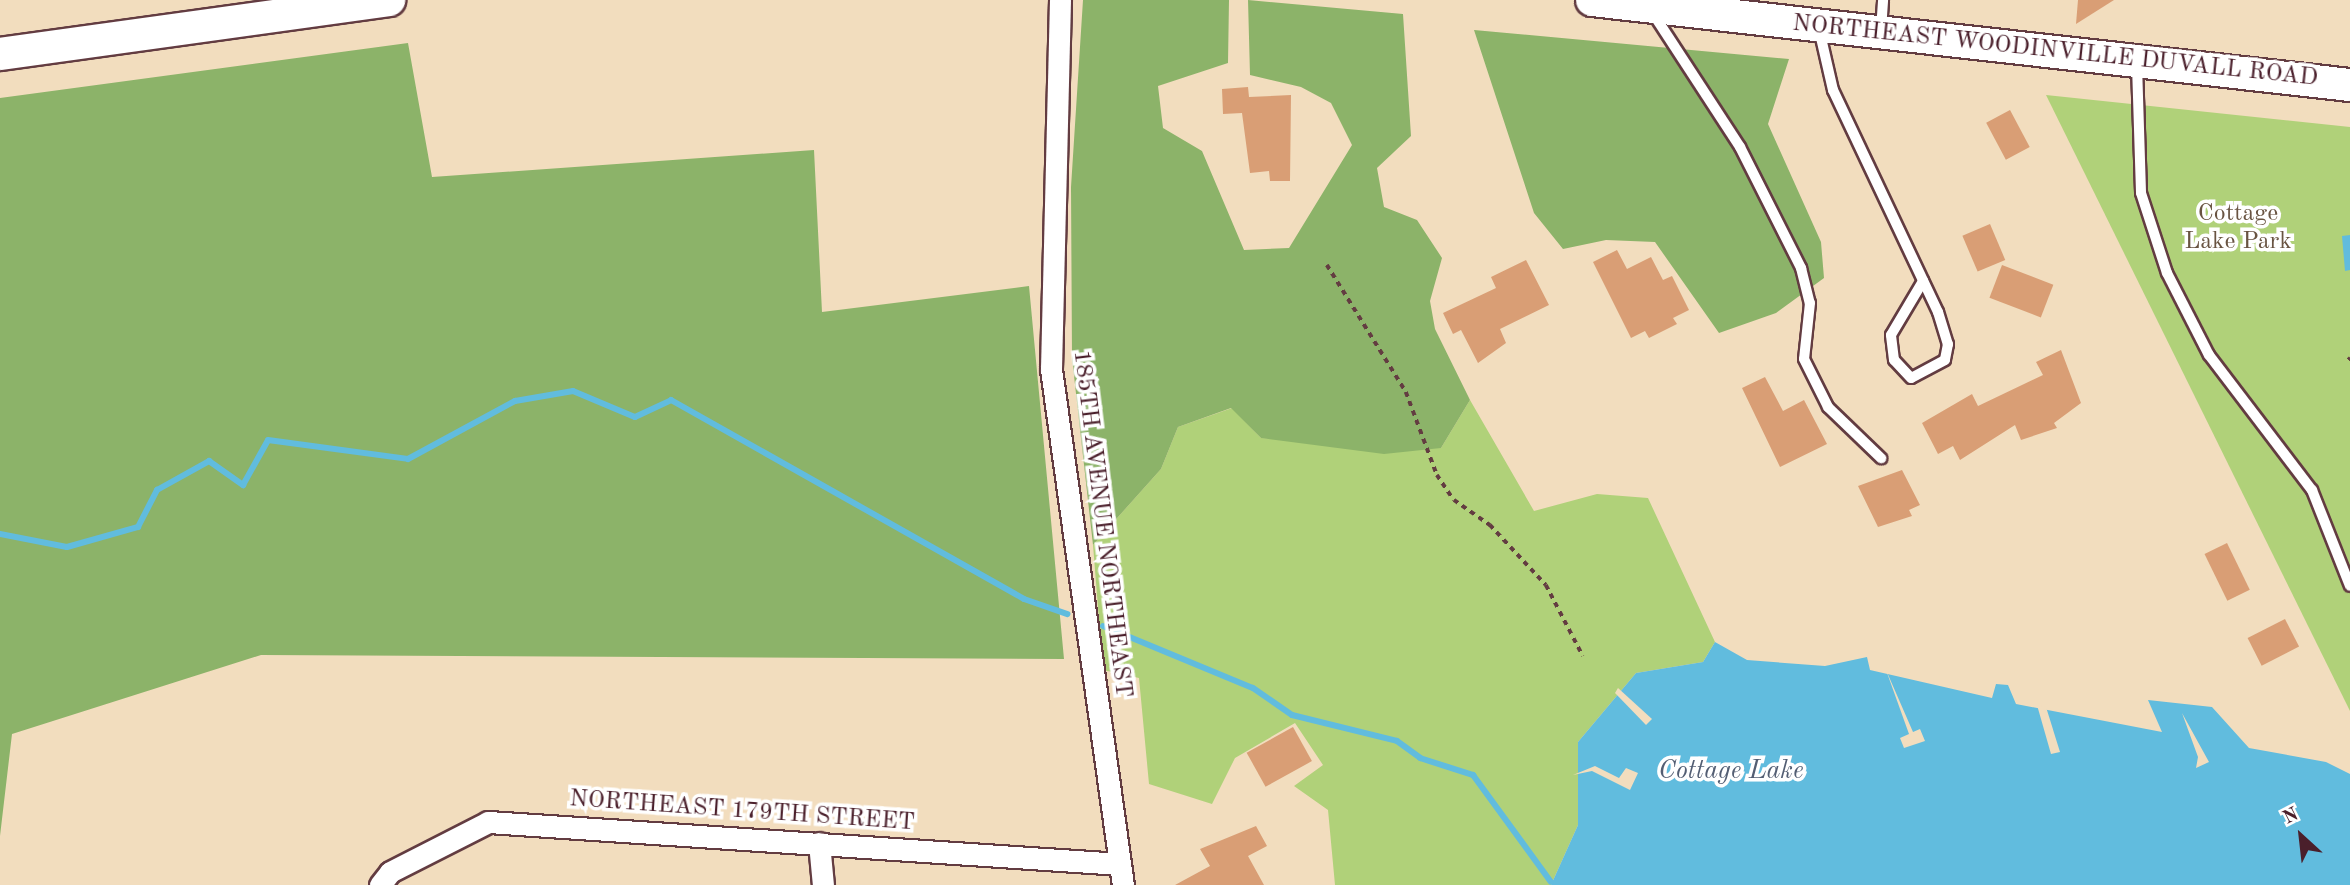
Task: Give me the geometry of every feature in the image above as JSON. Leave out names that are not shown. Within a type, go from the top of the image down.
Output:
[{"type":"main road","points":[[0,54],[389,0]]},
{"type":"main road","name":"NORTHEAST WOODINVILLE DUVALL ROAD","points":[[1592,0],[1648,6],[1716,7],[1818,26],[2350,85]]},
{"type":"street","name":"185TH AVENUE NORTHEAST","points":[[1060,0],[1051,369],[1121,874]]},
{"type":"street","name":"NORTHEAST 179TH STREET","points":[[380,885],[390,872],[488,822],[819,842],[1121,874]]},
{"type":"street","points":[[819,842],[822,885]]},
{"type":"lane","points":[[1881,33],[1883,0]]},
{"type":"lane","points":[[1648,6],[1740,147],[1801,268],[1810,303],[1804,359],[1828,407],[1881,458]]},
{"type":"lane","points":[[1818,26],[1833,90],[1923,281],[1948,344],[1945,360],[1911,378],[1894,360],[1891,335],[1923,281]]},
{"type":"lane","points":[[2137,63],[2141,194],[2167,273],[2209,355],[2312,490],[2350,586]]},
{"type":"path","points":[[1327,265],[1406,392],[1437,475],[1454,500],[1490,525],[1546,585],[1583,656]]},
{"type":"green space","points":[[1083,0],[1229,0],[1228,63],[1158,86],[1163,128],[1202,151],[1244,250],[1289,248],[1352,145],[1331,103],[1301,87],[1250,75],[1248,0],[1403,14],[1411,136],[1377,168],[1384,207],[1417,220],[1442,258],[1430,301],[1435,329],[1470,400],[1441,448],[1384,454],[1261,438],[1231,408],[1178,427],[1161,469],[1093,545],[1072,358],[1071,187]]},
{"type":"green space","points":[[1474,30],[1789,59],[1768,124],[1821,242],[1824,278],[1776,313],[1719,333],[1655,242],[1606,240],[1563,249],[1534,213]]},
{"type":"green space","points":[[408,43],[432,177],[814,150],[822,312],[1029,286],[1064,659],[261,655],[12,734],[0,836],[0,98]]},
{"type":"green space","name":"Cottage Lake Park","points":[[2046,95],[2350,127],[2350,711]]},
{"type":"green space","points":[[1470,400],[1534,511],[1597,494],[1648,498],[1715,642],[1703,662],[1636,673],[1578,742],[1578,825],[1551,885],[1335,885],[1328,810],[1294,786],[1323,765],[1295,723],[1235,758],[1212,804],[1149,784],[1139,678],[1103,670],[1093,545],[1161,469],[1178,427],[1232,408],[1261,438],[1441,448]]},
{"type":"water","points":[[2350,235],[2350,270],[2345,271],[2342,236]]},
{"type":"water","name":"Cottage Lake","points":[[1715,642],[1747,660],[1825,666],[1867,657],[1870,670],[1992,698],[1996,684],[2008,685],[2016,704],[2162,732],[2148,700],[2212,707],[2249,748],[2326,762],[2350,774],[2350,885],[1551,885],[1578,825],[1578,742],[1636,673],[1703,662]]},
{"type":"pier","points":[[1886,670],[1913,732],[1920,729],[1925,741],[1904,748],[1900,738],[1909,734]]},
{"type":"pier","points":[[1618,688],[1652,719],[1646,725],[1615,693]]},
{"type":"pier","points":[[2037,705],[2046,707],[2060,752],[2051,754]]},
{"type":"pier","points":[[2182,713],[2209,762],[2196,768],[2198,757]]},
{"type":"pier","points":[[1595,766],[1619,778],[1626,768],[1638,773],[1630,790],[1592,771],[1573,775]]},
{"type":"building","points":[[2078,0],[2114,0],[2076,24]]},
{"type":"building","points":[[1248,87],[1249,97],[1291,95],[1290,181],[1270,181],[1269,171],[1250,173],[1242,113],[1223,114],[1222,89]]},
{"type":"building","points":[[2010,110],[2030,147],[2006,160],[1986,123]]},
{"type":"building","points":[[1990,224],[2005,260],[1978,272],[1962,236]]},
{"type":"building","points":[[1617,250],[1627,269],[1651,257],[1663,280],[1672,276],[1689,310],[1673,318],[1677,324],[1649,338],[1645,331],[1631,338],[1593,262]]},
{"type":"building","points":[[1526,260],[1549,305],[1500,329],[1506,343],[1478,363],[1461,330],[1453,334],[1443,313],[1496,288],[1491,277]]},
{"type":"building","points":[[2002,265],[2053,285],[2041,317],[1989,298]]},
{"type":"building","points":[[2061,350],[2081,403],[2054,423],[2057,428],[2021,440],[2015,425],[1960,460],[1953,446],[1938,454],[1922,423],[1972,394],[1978,406],[2043,375],[2036,362]]},
{"type":"building","points":[[1765,377],[1783,411],[1804,400],[1827,444],[1780,467],[1742,388]]},
{"type":"building","points":[[1902,470],[1920,505],[1909,510],[1912,516],[1878,527],[1858,486]]},
{"type":"building","points":[[2227,543],[2250,590],[2227,601],[2205,554]]},
{"type":"building","points":[[2285,619],[2299,647],[2262,666],[2248,638]]},
{"type":"building","points":[[1293,727],[1312,761],[1266,787],[1247,753]]},
{"type":"building","points":[[1256,826],[1267,846],[1248,856],[1264,885],[1175,885],[1210,866],[1200,849]]},
{"type":"waterway","points":[[0,534],[67,547],[138,527],[157,490],[209,461],[243,485],[268,440],[408,459],[515,401],[573,391],[635,417],[671,400],[1024,599],[1067,614]]},
{"type":"waterway","points":[[1103,626],[1253,688],[1292,715],[1397,741],[1420,758],[1473,775],[1551,882]]}]
